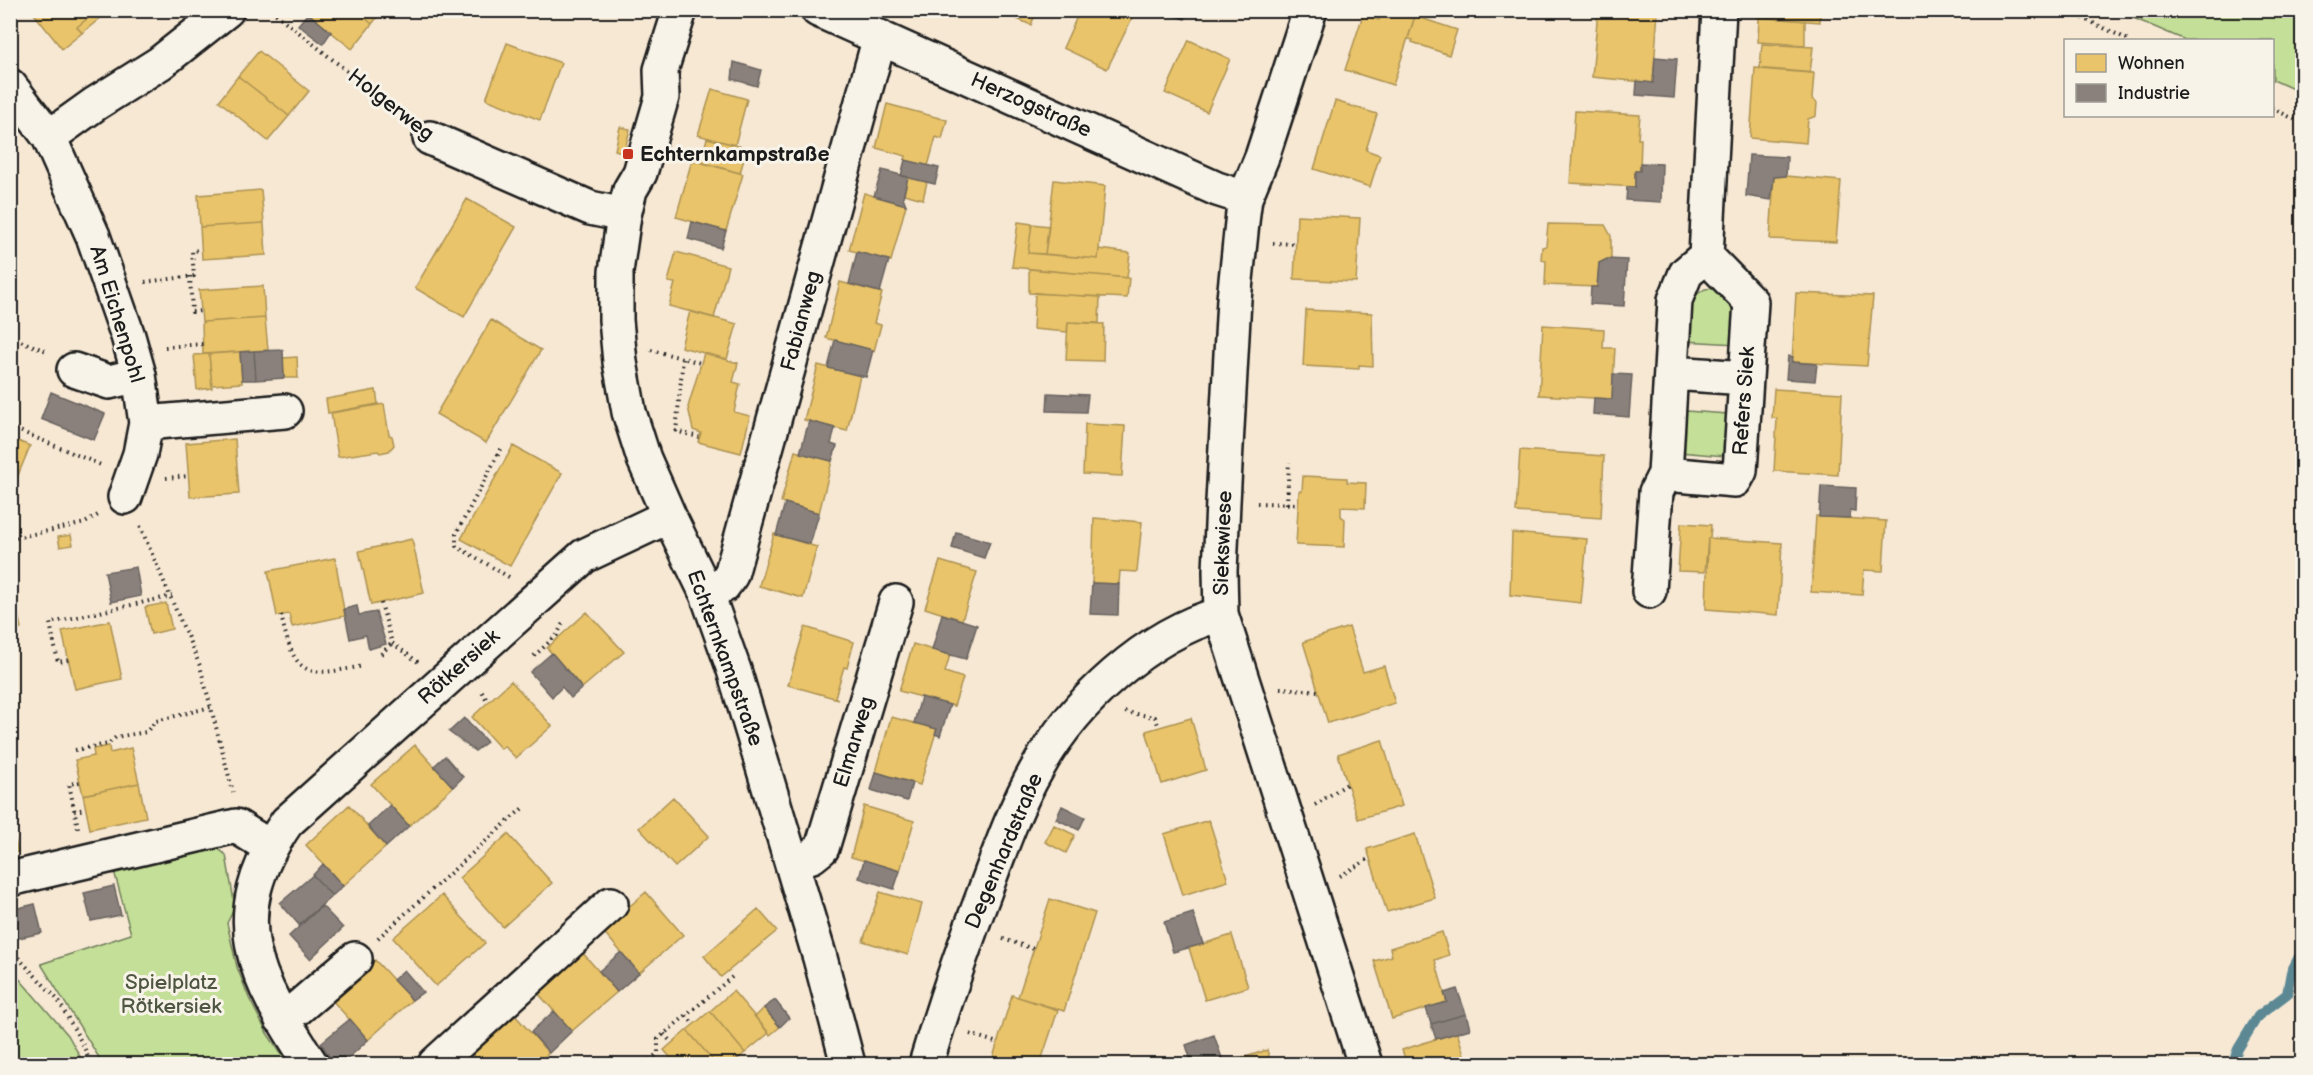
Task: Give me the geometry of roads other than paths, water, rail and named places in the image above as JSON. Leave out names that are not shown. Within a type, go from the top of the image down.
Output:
[{"type":"street","points":[[49,137],[95,104],[160,63],[227,10]]},
{"type":"street","name":"Echternkampstraße","points":[[680,10],[662,70],[662,97],[640,173],[630,190],[624,215],[616,272],[616,320],[620,362],[629,412],[644,459],[707,594],[734,670],[792,863],[848,1065]]},
{"type":"street","name":"Herzogstraße","points":[[818,10],[1207,184],[1245,198]]},
{"type":"street","name":"Siekswiese","points":[[1310,10],[1262,157],[1245,198],[1234,299],[1220,572],[1221,614],[1365,1065]]},
{"type":"street","points":[[1649,591],[1656,492],[1665,474],[1676,300],[1686,273],[1706,256],[1719,10]]},
{"type":"street","name":"Fabianweg","points":[[707,594],[723,586],[731,575],[880,37]]},
{"type":"street","name":"Am Eichenpohl","points":[[10,87],[49,137],[93,236],[128,336],[139,375],[146,423],[140,454],[129,488]]},
{"type":"street","name":"Holgerweg","points":[[430,138],[590,208],[624,215]]},
{"type":"street","name":"Refers Siek","points":[[1665,474],[1735,480],[1740,471],[1751,302],[1706,256]]},
{"type":"street","points":[[74,370],[109,382],[139,375]]},
{"type":"street","points":[[1672,373],[1746,378]]},
{"type":"street","points":[[146,423],[285,411]]},
{"type":"street","name":"Rötkersiek","points":[[311,1065],[263,985],[253,952],[250,913],[255,886],[270,847],[293,817],[584,556],[669,516]]},
{"type":"street","name":"Elmarweg","points":[[792,863],[812,856],[822,848],[896,602]]},
{"type":"street","name":"Degenhardstraße","points":[[926,1065],[971,929],[1007,833],[1036,769],[1057,737],[1083,706],[1126,665],[1174,632],[1199,620],[1221,614]]},
{"type":"street","points":[[10,879],[236,826],[270,847]]},
{"type":"street","points":[[435,1065],[611,904]]},
{"type":"street","points":[[281,1018],[297,1008],[355,959]]},
{"type":"waterway","points":[[2232,1064],[2238,1049],[2258,1016],[2287,994],[2291,972],[2302,951]]},
{"type":"place","name":"Echternkampstraße","points":[[628,154]]},
{"type":"park label","name":"Spielplatz Rötkersiek","points":[[171,994]]}]
